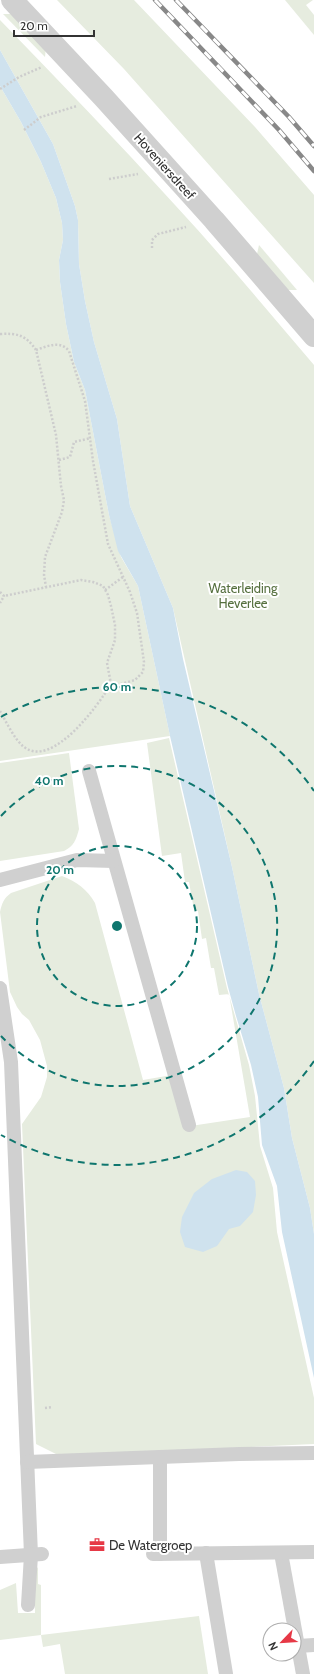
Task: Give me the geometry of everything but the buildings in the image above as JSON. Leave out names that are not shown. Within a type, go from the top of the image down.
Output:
[{"type":"street","name":"Hoveniersdreef","points":[[12,0],[104,98],[214,220],[314,336]]},
{"type":"lane","points":[[89,772],[189,1124]]},
{"type":"lane","points":[[0,880],[77,860],[114,861]]},
{"type":"lane","points":[[0,988],[28,1478],[36,1555],[28,1605]]},
{"type":"lane","points":[[28,1462],[314,1453]]},
{"type":"lane","points":[[160,1457],[156,1554],[314,1552]]},
{"type":"lane","points":[[206,1553],[226,1674]]},
{"type":"lane","points":[[281,1553],[294,1622]]},
{"type":"lane","points":[[0,1557],[36,1555]]},
{"type":"lane","points":[[302,1646],[314,1645]]},
{"type":"lane","points":[[301,1662],[303,1674]]},
{"type":"path","points":[[0,89],[19,77]]},
{"type":"path","points":[[24,130],[41,117],[104,98]]},
{"type":"path","points":[[152,248],[152,240],[158,234],[214,220]]},
{"type":"path","points":[[0,334],[21,336],[30,341],[36,350],[56,435],[61,486],[64,500],[62,512],[45,557],[44,575],[46,587]]},
{"type":"path","points":[[36,350],[59,344],[65,346],[69,351],[86,401],[103,520],[108,544],[137,613],[144,662],[143,672],[135,680],[121,684],[111,684]]},
{"type":"path","points":[[59,460],[70,457],[74,442],[91,438]]},
{"type":"path","points":[[105,590],[123,577]]},
{"type":"path","points":[[0,603],[4,596],[81,580],[94,582],[103,586],[105,590],[111,606],[116,640],[107,663],[111,684],[101,700],[79,726],[52,748],[42,751],[32,751],[24,747],[0,711]]},
{"type":"path","points":[[0,592],[4,596]]},
{"type":"green space","points":[[57,0],[134,0],[255,127],[314,195],[314,283],[124,69]]},
{"type":"green space","points":[[285,0],[313,0],[306,5],[314,15],[314,35]]},
{"type":"green space","points":[[3,14],[13,14],[46,47],[45,57]]},
{"type":"green space","name":"Waterleiding Heverlee","points":[[0,20],[154,181],[314,365],[314,1234],[310,1208],[292,1138],[284,1088],[259,994],[232,867],[173,608],[130,506],[117,419],[94,342],[85,301],[79,264],[78,220],[75,206],[53,144],[0,50]]},
{"type":"green space","points":[[0,86],[21,122],[41,162],[56,198],[62,223],[63,240],[59,260],[60,282],[66,324],[74,362],[85,390],[109,515],[121,557],[138,586],[170,736],[0,761]]},
{"type":"green space","points":[[259,245],[297,290],[288,290],[257,254]]},
{"type":"green space","points":[[169,738],[229,994],[219,995],[214,968],[211,968],[206,938],[202,939],[198,911],[194,910],[189,882],[185,882],[181,853],[162,856],[147,743]]},
{"type":"green space","points":[[69,753],[79,829],[74,842],[64,851],[0,861],[0,763]]},
{"type":"green space","points":[[62,876],[77,883],[89,894],[95,903],[143,1080],[172,1075],[184,1127],[250,1117],[229,996],[249,1065],[255,1096],[260,1146],[273,1188],[277,1232],[314,1398],[314,1444],[60,1456],[36,1444],[22,1124],[41,1097],[47,1077],[47,1066],[40,1040],[29,1020],[17,1007],[10,992],[0,912],[3,903],[11,893]]},
{"type":"green space","points":[[38,1567],[38,1584],[41,1585],[41,1635],[0,1640],[0,1590],[16,1583],[18,1613],[35,1613],[34,1573]]},
{"type":"green space","points":[[199,1616],[208,1674],[65,1674],[60,1644],[43,1647],[41,1635]]},
{"type":"water","points":[[0,50],[53,144],[75,206],[78,220],[79,264],[85,301],[94,342],[117,419],[130,506],[173,608],[183,659],[232,867],[259,994],[284,1088],[292,1138],[310,1208],[314,1234],[314,1378],[282,1232],[277,1186],[262,1145],[258,1097],[251,1065],[228,987],[170,736],[138,586],[118,551],[109,515],[85,390],[74,362],[66,324],[60,282],[59,260],[63,240],[62,223],[56,198],[41,162],[21,122],[0,86]]},
{"type":"water","points":[[236,1170],[247,1172],[255,1181],[256,1195],[253,1212],[240,1226],[229,1229],[217,1246],[203,1252],[185,1247],[180,1232],[182,1217],[194,1193],[212,1179]]},
{"type":"railway","points":[[155,0],[279,130],[314,171]]},
{"type":"railway","points":[[176,0],[289,117],[314,146]]},
{"type":"place","name":"De Watergroep","points":[[97,1545]]}]
